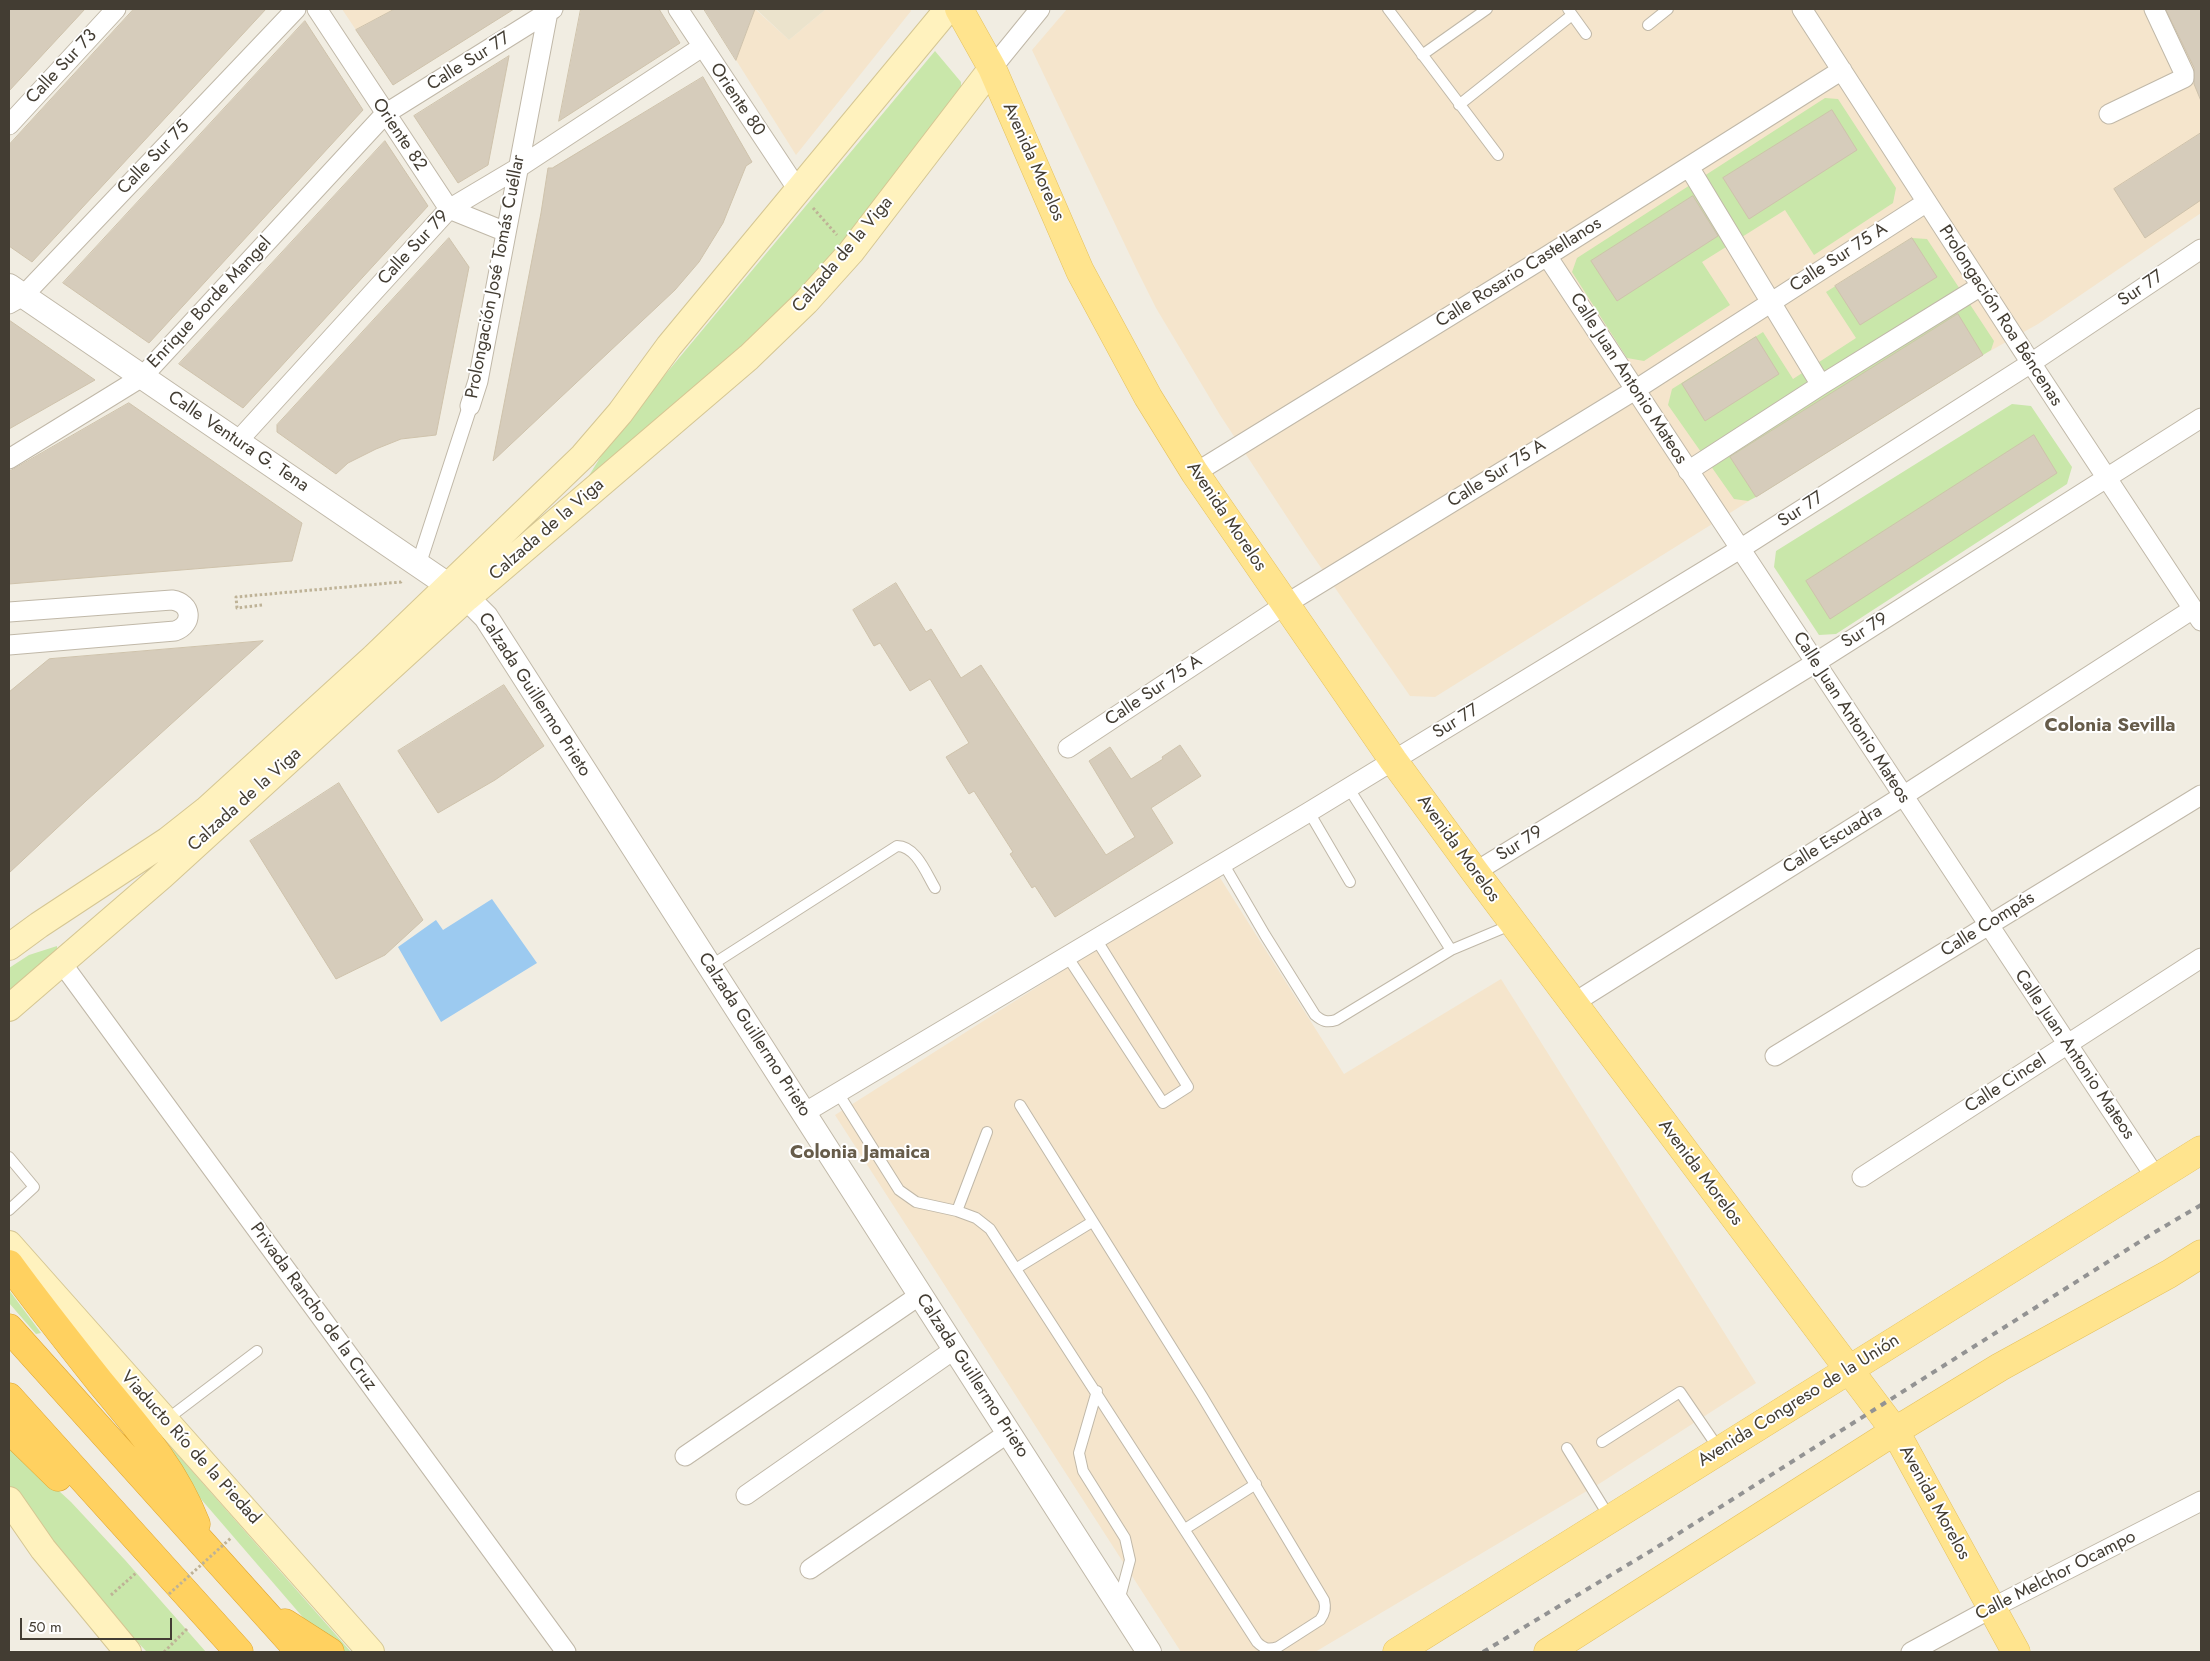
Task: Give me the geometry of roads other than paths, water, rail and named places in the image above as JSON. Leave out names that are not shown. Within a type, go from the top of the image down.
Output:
[{"type":"highway","points":[[9,1264],[53,1324],[160,1455],[185,1497],[204,1544]]},
{"type":"highway","points":[[9,1328],[300,1652]]},
{"type":"highway","points":[[9,1397],[142,1545],[198,1624],[228,1652]]},
{"type":"highway","points":[[9,1429],[85,1503],[142,1545]]},
{"type":"highway","points":[[268,1616],[308,1636],[330,1652]]},
{"type":"highway","points":[[198,1624],[239,1652]]},
{"type":"main road","name":"Calzada de la Viga","points":[[9,1008],[180,859],[458,592],[620,413],[669,346],[948,9]]},
{"type":"main road","name":"Avenida Morelos","points":[[959,9],[992,68],[1080,271],[1148,397],[1195,473],[1393,760],[1572,1004],[1895,1431],[2016,1652]]},
{"type":"main road","name":"Calzada de la Viga","points":[[9,947],[39,925],[168,840],[206,810],[458,592],[547,530],[750,357],[806,302],[851,252],[992,68]]},
{"type":"main road","points":[[547,530],[558,507],[605,444],[620,413]]},
{"type":"main road","points":[[97,887],[132,881],[180,859]]},
{"type":"main road","name":"Avenida Congreso de la Unión","points":[[1397,1652],[2201,1150]]},
{"type":"main road","name":"Viaducto Río de la Piedad","points":[[9,1244],[371,1652]]},
{"type":"main road","points":[[1565,1648],[1895,1431],[2000,1367],[2170,1274],[2201,1254]]},
{"type":"main road","points":[[9,1500],[43,1549],[128,1652]]},
{"type":"street","name":"Calle Sur 73","points":[[9,124],[116,9]]},
{"type":"street","name":"Calle Sur 75","points":[[14,295],[296,9]]},
{"type":"street","name":"Oriente 82","points":[[317,9],[449,209]]},
{"type":"street","name":"Oriente 80","points":[[678,9],[798,190]]},
{"type":"street","name":"Calzada de la Viga","points":[[992,68],[1040,9]]},
{"type":"street","name":"Prolongación Roa Béncenas","points":[[1802,9],[2197,615]]},
{"type":"street","points":[[2109,114],[2184,78],[2184,73],[2154,9]]},
{"type":"street","name":"Calle Sur 77","points":[[385,114],[551,10]]},
{"type":"street","name":"Prolongación José Tomás Cuéllar","points":[[418,566],[478,381],[518,168],[551,10]]},
{"type":"street","name":"Calle Sur 79","points":[[237,442],[449,209],[518,168],[702,47]]},
{"type":"street","name":"Calle Rosario Castellanos","points":[[1195,473],[1547,256],[1842,70]]},
{"type":"street","name":"Enrique Borde Mangel","points":[[9,459],[142,377],[385,114]]},
{"type":"street","points":[[1689,167],[1821,385]]},
{"type":"street","name":"Calle Sur 75 A","points":[[1068,748],[1286,604],[1635,390],[1927,202]]},
{"type":"street","points":[[449,209],[506,232]]},
{"type":"street","name":"Sur 77","points":[[804,1113],[1309,812],[1740,549],[2031,363],[2201,248]]},
{"type":"street","name":"Calle Juan Antonio Mateos","points":[[1547,256],[2156,1178]]},
{"type":"street","points":[[1688,471],[1821,385],[1981,286]]},
{"type":"street","name":"Calle Ventura G. Tena","points":[[14,295],[142,377],[458,592]]},
{"type":"street","name":"Sur 79","points":[[1475,872],[1815,663],[2201,418]]},
{"type":"street","name":"Calzada Guillermo Prieto","points":[[458,592],[486,617],[1149,1652]]},
{"type":"street","points":[[9,612],[172,600],[180,601],[186,606],[189,614],[188,622],[183,628],[175,631],[18,645],[9,659]]},
{"type":"street","name":"Calle Escuadra","points":[[1572,1004],[1903,796],[2197,615]]},
{"type":"street","name":"Calle Compás","points":[[1775,1056],[2201,795]]},
{"type":"street","name":"Calle Cincel","points":[[1862,1177],[2201,958]]},
{"type":"street","name":"Privada Rancho de la Cruz","points":[[61,962],[566,1652]]},
{"type":"street","points":[[684,1456],[920,1295]]},
{"type":"street","points":[[746,1495],[955,1350]]},
{"type":"street","points":[[810,1569],[1008,1433]]},
{"type":"street","name":"Calle Melchor Ocampo","points":[[1910,1652],[2201,1501]]},
{"type":"lane","points":[[1388,9],[1498,155]]},
{"type":"lane","points":[[1422,55],[1487,9]]},
{"type":"lane","points":[[1648,24],[1668,9]]},
{"type":"lane","points":[[1459,104],[1570,12],[1586,34]]},
{"type":"lane","points":[[1348,787],[1451,950]]},
{"type":"lane","points":[[1309,812],[1350,882]]},
{"type":"lane","points":[[710,966],[897,846],[903,846],[912,852],[935,888]]},
{"type":"lane","points":[[1223,863],[1315,1015],[1321,1020],[1329,1022],[1336,1020],[1451,950],[1514,924]]},
{"type":"lane","points":[[1067,956],[1164,1103],[1188,1086],[1096,939]]},
{"type":"lane","points":[[838,1093],[899,1190],[916,1202],[957,1210],[976,1218],[990,1229],[1018,1268],[1257,1642],[1263,1647],[1270,1649],[1278,1647],[1320,1620],[1326,1607],[1324,1600],[1256,1484],[1020,1106]]},
{"type":"lane","points":[[957,1210],[987,1132]]},
{"type":"lane","points":[[9,1157],[34,1187],[9,1210]]},
{"type":"lane","points":[[1018,1268],[1092,1222]]},
{"type":"lane","points":[[165,1420],[257,1351]]},
{"type":"lane","points":[[1097,1391],[1079,1453],[1083,1471],[1125,1538],[1130,1560],[1118,1605]]},
{"type":"lane","points":[[1602,1442],[1680,1392],[1720,1450]]},
{"type":"lane","points":[[1567,1448],[1610,1519]]},
{"type":"lane","points":[[1184,1529],[1256,1484]]},
{"type":"water","points":[[492,899],[537,963],[441,1022],[398,947],[436,920],[443,930]]},
{"type":"railway","points":[[1483,1652],[1654,1549],[2155,1232],[2201,1205]]},
{"type":"district","name":"Colonia Sevilla","points":[[2110,726]]},
{"type":"district","name":"Colonia Jamaica","points":[[860,1153]]}]
